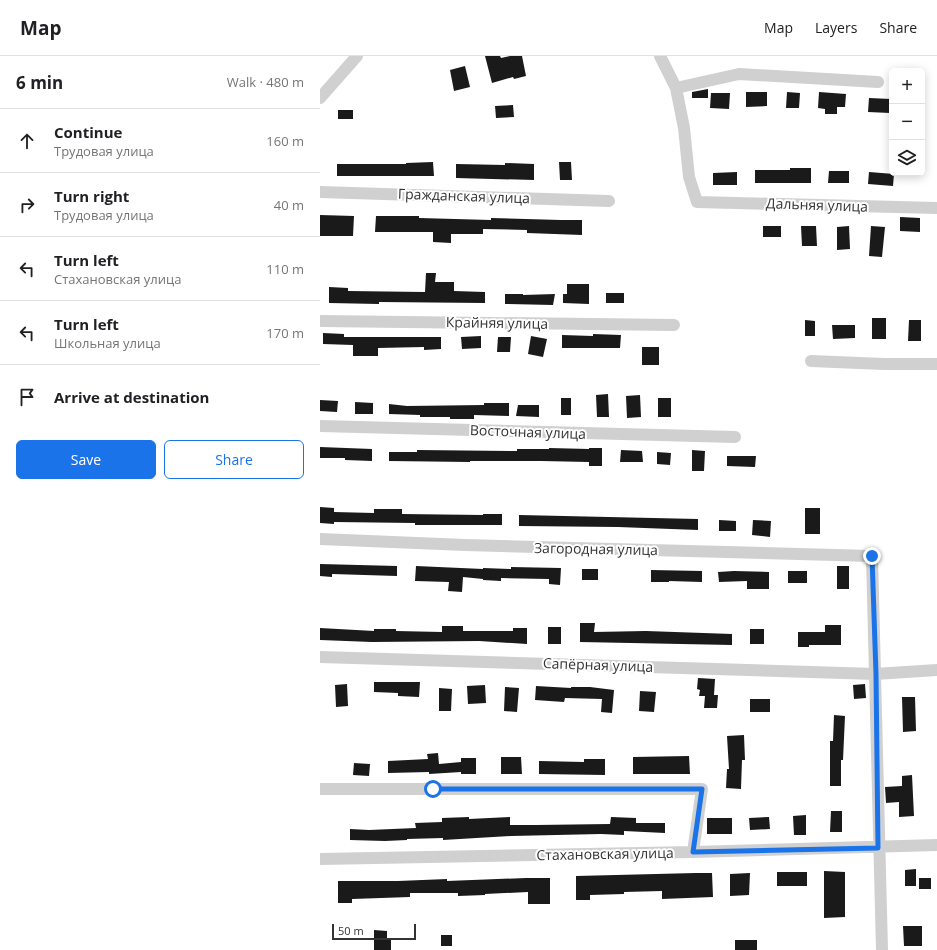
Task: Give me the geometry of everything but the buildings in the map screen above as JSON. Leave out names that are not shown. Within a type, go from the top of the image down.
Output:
[{"type":"street","points":[[320,98],[357,56]]},
{"type":"street","points":[[660,56],[676,88],[739,74],[878,82]]},
{"type":"street","name":"Дальняя улица","points":[[676,88],[684,128],[689,177],[697,202],[937,208]]},
{"type":"street","name":"Гражданская улица","points":[[320,192],[609,201]]},
{"type":"street","name":"Крайняя улица","points":[[320,321],[674,325]]},
{"type":"street","points":[[811,361],[884,364],[937,364]]},
{"type":"street","name":"Восточная улица","points":[[320,426],[735,437]]},
{"type":"street","name":"Загородная улица","points":[[320,538],[465,546],[872,556],[876,674]]},
{"type":"street","name":"Сапёрная улица","points":[[320,657],[876,674]]},
{"type":"street","points":[[882,950],[878,848],[876,674],[937,670]]},
{"type":"street","points":[[320,789],[702,789],[693,852]]},
{"type":"street","name":"Стахановская улица","points":[[320,859],[878,848],[937,845]]},
{"type":"route","points":[[433,789],[702,789],[693,852],[878,848],[876,674],[872,556]]}]
